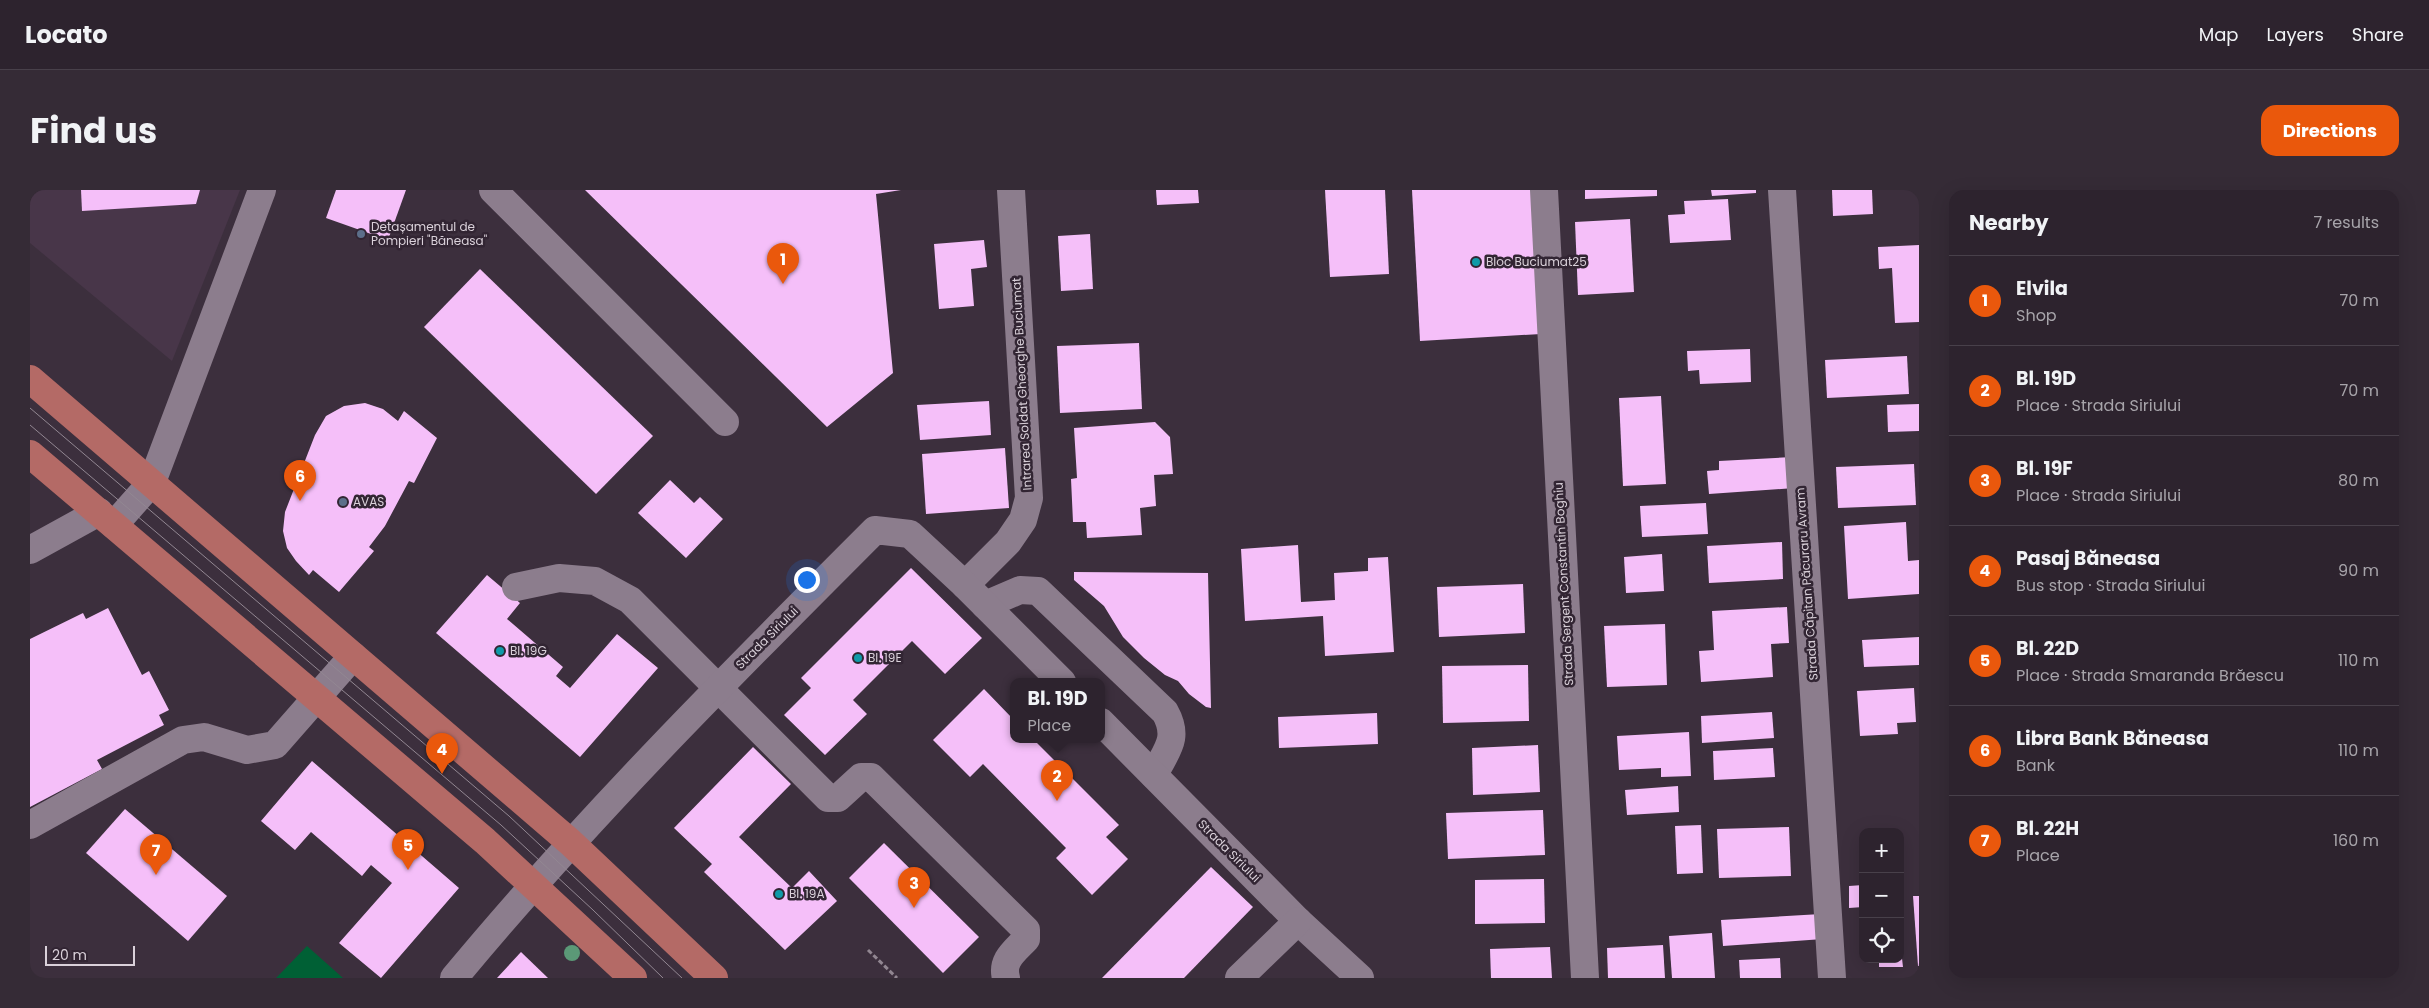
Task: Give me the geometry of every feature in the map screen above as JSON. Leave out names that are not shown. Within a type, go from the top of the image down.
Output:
[{"type":"main road","points":[[30,380],[152,482],[570,842],[714,978]]},
{"type":"main road","points":[[30,454],[317,696],[533,884],[633,978]]},
{"type":"street","points":[[30,550],[107,518],[152,482],[262,190]]},
{"type":"street","points":[[493,190],[725,422]]},
{"type":"street","name":"Intrarea Soldat Gheorghe Buciumat","points":[[965,585],[1008,542],[1022,520],[1029,498],[1011,190]]},
{"type":"street","name":"Strada Sergent Constantin Boghiu","points":[[1544,190],[1585,978]]},
{"type":"street","name":"Strada Căpitan Păcuraru Avram","points":[[1782,190],[1832,978]]},
{"type":"street","name":"Strada Siriului","points":[[454,978],[570,842],[717,688],[875,530],[910,534],[965,585],[1058,678]]},
{"type":"street","points":[[516,587],[559,578],[595,581],[630,600],[828,798],[838,798],[861,777],[871,777],[1026,930],[1026,939],[1006,961],[1004,969],[1006,978]]},
{"type":"street","points":[[985,605],[1020,590],[1038,591],[1165,712],[1172,725],[1173,735],[1154,775]]},
{"type":"street","points":[[30,825],[183,740],[204,737],[247,750],[275,745],[353,656]]},
{"type":"street","name":"Strada Siriului","points":[[1105,726],[1298,921],[1360,978]]},
{"type":"street","points":[[1239,978],[1298,921]]},
{"type":"path","points":[[868,950],[898,978]]},
{"type":"shaded area","points":[[30,190],[240,190],[172,361],[30,243]]},
{"type":"green space","points":[[307,946],[343,978],[276,978]]},
{"type":"building","points":[[81,190],[200,190],[196,204],[82,211]]},
{"type":"building","points":[[336,190],[406,190],[388,240],[326,218]]},
{"type":"building","points":[[585,190],[901,190],[876,194],[893,373],[827,427]]},
{"type":"building","points":[[1156,190],[1198,190],[1199,203],[1157,205]]},
{"type":"building","points":[[1325,190],[1385,190],[1389,274],[1330,277]]},
{"type":"building","name":"Bloc Buciumat25","points":[[1412,190],[1532,190],[1541,334],[1420,341]]},
{"type":"building","points":[[1585,190],[1657,190],[1657,196],[1585,199]]},
{"type":"building","points":[[1711,190],[1756,190],[1756,193],[1712,196]]},
{"type":"building","points":[[1832,190],[1872,190],[1873,214],[1833,216]]},
{"type":"building","points":[[1728,199],[1731,240],[1670,243],[1668,215],[1685,214],[1684,201]]},
{"type":"building","points":[[1630,219],[1634,292],[1578,295],[1575,222]]},
{"type":"building","points":[[1090,234],[1093,289],[1061,291],[1058,236]]},
{"type":"building","points":[[984,240],[987,267],[971,269],[974,306],[939,309],[934,244]]},
{"type":"building","points":[[1919,245],[1919,322],[1895,323],[1892,268],[1879,269],[1878,247]]},
{"type":"building","points":[[480,269],[653,436],[596,494],[424,327]]},
{"type":"building","points":[[1139,343],[1142,409],[1060,413],[1057,346]]},
{"type":"building","points":[[1750,349],[1751,382],[1700,384],[1699,370],[1688,371],[1687,351]]},
{"type":"building","points":[[1907,356],[1909,394],[1827,398],[1825,360]]},
{"type":"building","points":[[1661,396],[1666,484],[1623,486],[1619,398]]},
{"type":"building","points":[[989,401],[991,435],[920,440],[917,405]]},
{"type":"building","name":"AVAS","points":[[365,403],[383,409],[398,421],[404,411],[437,438],[414,483],[409,481],[385,526],[369,547],[374,551],[339,592],[313,570],[309,575],[287,548],[283,531],[285,512],[315,435],[326,416],[344,406]]},
{"type":"building","points":[[1919,404],[1919,431],[1888,432],[1887,405]]},
{"type":"building","points":[[1155,422],[1170,437],[1173,474],[1154,475],[1156,506],[1140,508],[1142,535],[1087,538],[1086,522],[1073,522],[1071,479],[1077,478],[1074,428]]},
{"type":"building","points":[[1005,448],[1009,508],[926,514],[922,454]]},
{"type":"building","points":[[1792,457],[1794,488],[1709,494],[1707,471],[1719,470],[1719,461]]},
{"type":"building","points":[[1914,464],[1916,505],[1838,508],[1836,467]]},
{"type":"building","points":[[670,480],[694,503],[700,497],[723,519],[686,558],[638,513]]},
{"type":"building","points":[[1706,503],[1708,534],[1642,537],[1640,506]]},
{"type":"building","points":[[1906,522],[1908,561],[1919,560],[1919,594],[1848,599],[1844,526]]},
{"type":"building","points":[[1782,542],[1783,579],[1709,583],[1707,546]]},
{"type":"building","points":[[1298,545],[1301,602],[1335,600],[1334,573],[1368,571],[1368,558],[1388,557],[1394,652],[1325,656],[1323,616],[1245,621],[1241,549]]},
{"type":"building","points":[[1662,554],[1664,591],[1626,593],[1624,557]]},
{"type":"building","name":"Bl. 19E","points":[[911,568],[982,638],[945,674],[912,641],[853,700],[867,714],[825,755],[784,715],[811,688],[801,678]]},
{"type":"building","points":[[1074,572],[1208,573],[1211,708],[1206,707],[1189,694],[1178,681],[1165,675],[1144,658],[1123,637],[1104,606],[1074,580]]},
{"type":"building","name":"Bl. 19G","points":[[487,575],[520,603],[507,619],[563,667],[556,676],[570,688],[617,634],[658,668],[580,757],[436,633]]},
{"type":"building","points":[[1523,584],[1525,633],[1439,637],[1437,587]]},
{"type":"building","points":[[1787,607],[1789,643],[1771,644],[1773,677],[1701,682],[1699,651],[1714,650],[1712,611]]},
{"type":"building","points":[[108,608],[142,675],[149,671],[169,710],[159,715],[164,725],[97,760],[102,769],[30,807],[30,639],[83,613],[86,619]]},
{"type":"building","points":[[1665,624],[1667,685],[1607,687],[1604,626]]},
{"type":"building","points":[[1919,637],[1919,665],[1864,667],[1862,640]]},
{"type":"building","points":[[1528,665],[1529,721],[1443,723],[1442,666]]},
{"type":"building","points":[[1914,688],[1916,722],[1897,723],[1898,734],[1860,736],[1857,691]]},
{"type":"building","points":[[984,689],[1010,716],[1010,743],[1037,743],[1119,825],[1106,837],[1128,859],[1092,895],[1056,858],[1066,848],[983,764],[970,777],[933,740]]},
{"type":"building","points":[[1772,712],[1774,738],[1702,743],[1701,716]]},
{"type":"building","points":[[1377,713],[1378,744],[1279,748],[1278,717]]},
{"type":"building","points":[[1689,732],[1691,776],[1661,777],[1661,768],[1619,770],[1617,736]]},
{"type":"building","points":[[1538,745],[1540,792],[1473,795],[1472,748]]},
{"type":"building","points":[[753,747],[791,784],[739,837],[792,888],[809,871],[837,901],[785,950],[704,872],[712,864],[674,828]]},
{"type":"building","points":[[1773,748],[1775,777],[1714,780],[1713,751]]},
{"type":"building","points":[[312,761],[459,888],[381,978],[339,943],[392,883],[371,865],[362,876],[311,832],[295,850],[261,821]]},
{"type":"building","points":[[1678,786],[1679,812],[1627,815],[1625,790]]},
{"type":"building","points":[[125,809],[227,896],[188,941],[86,853]]},
{"type":"building","points":[[1543,810],[1545,855],[1448,859],[1446,813]]},
{"type":"building","points":[[1701,825],[1703,873],[1677,874],[1675,826]]},
{"type":"building","points":[[1789,827],[1791,876],[1719,878],[1717,829]]},
{"type":"building","points":[[884,843],[979,937],[943,973],[849,878]]},
{"type":"building","points":[[1211,867],[1253,907],[1184,978],[1102,978]]},
{"type":"building","points":[[1544,879],[1545,923],[1475,924],[1475,880]]},
{"type":"building","points":[[1859,885],[1859,907],[1849,908],[1849,886]]},
{"type":"building","points":[[1913,896],[1919,896],[1919,966],[1918,966]]},
{"type":"building","points":[[1821,914],[1823,939],[1723,946],[1721,920]]},
{"type":"building","points":[[1712,933],[1715,978],[1672,978],[1669,936]]},
{"type":"building","points":[[1663,945],[1665,978],[1608,978],[1607,948]]},
{"type":"building","points":[[1550,947],[1552,978],[1491,978],[1490,949]]},
{"type":"building","points":[[521,952],[548,978],[497,978]]},
{"type":"building","points":[[1780,958],[1781,978],[1740,978],[1739,960]]},
{"type":"building","points":[[1879,963],[1903,963],[1903,967],[1879,967]]},
{"type":"tram line","points":[[30,408],[509,816],[682,978]]},
{"type":"tram line","points":[[30,425],[501,825],[663,978]]},
{"type":"place","name":"Detașamentul de Pompieri \"Băneasa\"","points":[[361,234]]},
{"type":"place","name":"Bloc Buciumat25","points":[[1476,262]]},
{"type":"place","name":"Elvila","points":[[783,284]]},
{"type":"place","name":"Libra Bank Băneasa","points":[[300,501]]},
{"type":"place","name":"AVAS","points":[[343,502]]},
{"type":"place","name":"Bl. 19G","points":[[500,651]]},
{"type":"place","name":"Bl. 19E","points":[[858,658]]},
{"type":"place","name":"Pasaj Băneasa","points":[[442,774]]},
{"type":"place","name":"Bl. 19D","points":[[1057,801]]},
{"type":"place","name":"Bl. 22D","points":[[408,870]]},
{"type":"place","name":"Bl. 22H","points":[[156,875]]},
{"type":"place","name":"Bl. 19A","points":[[779,894]]},
{"type":"place","name":"Bl. 19F","points":[[914,908]]}]
